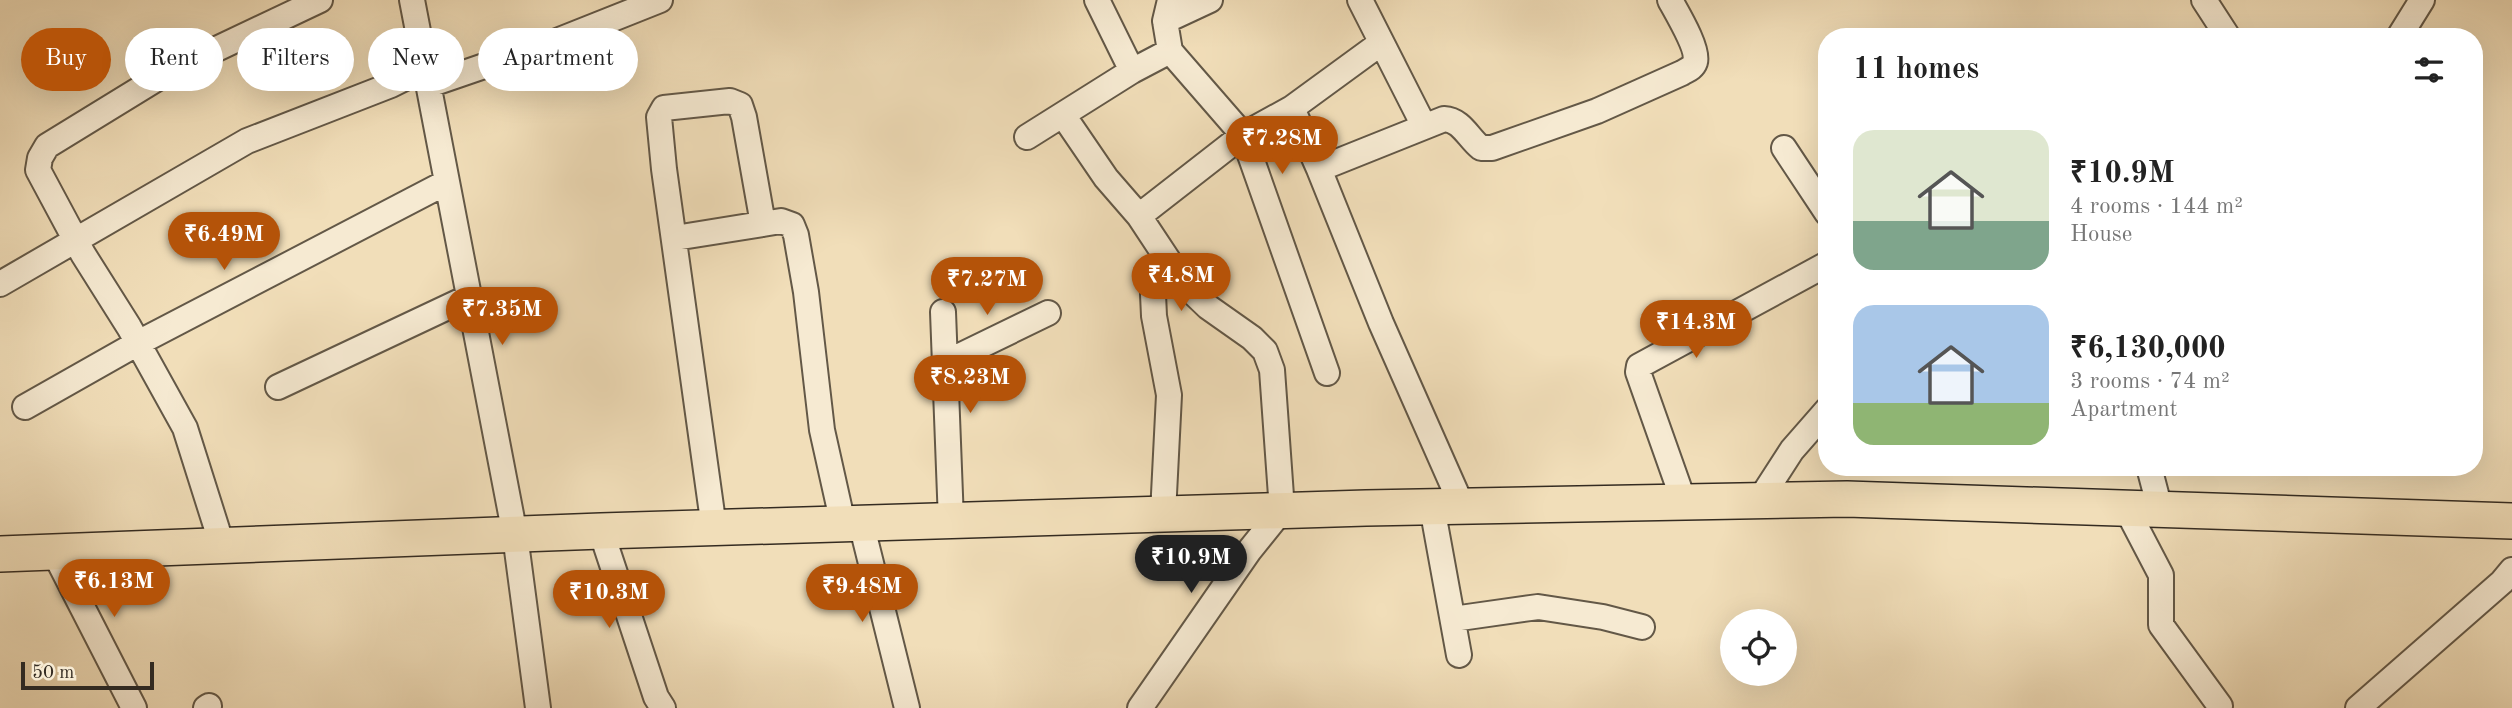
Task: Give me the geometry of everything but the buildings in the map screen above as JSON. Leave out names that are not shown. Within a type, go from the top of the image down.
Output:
[{"type":"highway","points":[[0,554],[601,531],[1282,510],[1847,499],[2512,521]]},
{"type":"street","points":[[222,545],[185,428],[38,170],[40,158],[47,146],[166,73],[320,0]]},
{"type":"street","points":[[412,0],[417,28]]},
{"type":"street","points":[[464,67],[557,41],[660,0]]},
{"type":"street","points":[[1097,0],[1132,71]]},
{"type":"street","points":[[1210,0],[1168,11],[1170,51],[1243,135],[1327,373]]},
{"type":"street","points":[[1360,0],[1424,125]]},
{"type":"street","points":[[1320,169],[1444,119],[1452,119],[1481,148],[1492,148],[1597,111],[1682,73],[1692,67],[1696,60],[1695,50],[1670,0]]},
{"type":"street","points":[[2204,0],[2222,28]]},
{"type":"street","points":[[2405,28],[2422,0]]},
{"type":"street","points":[[1139,216],[1243,135],[1292,108],[1381,43]]},
{"type":"street","points":[[1027,137],[1132,71],[1170,51]]},
{"type":"street","points":[[0,284],[247,141],[376,91]]},
{"type":"street","points":[[430,91],[515,535],[538,708]]},
{"type":"street","points":[[714,528],[659,117],[664,108],[730,101],[740,105],[763,224]]},
{"type":"street","points":[[1292,108],[1320,169],[1381,323],[1447,506],[1453,619],[1459,655]]},
{"type":"street","points":[[1063,115],[1106,178],[1139,216],[1170,267],[1208,307],[1252,338],[1265,351],[1272,370],[1282,510],[1249,551],[1140,708]]},
{"type":"street","points":[[1784,148],[1818,199]]},
{"type":"street","points":[[25,407],[138,342],[447,182]]},
{"type":"street","points":[[675,238],[788,222],[796,235],[806,292],[822,430],[907,708]]},
{"type":"street","points":[[1163,514],[1169,395],[1154,316],[1153,294],[1158,282],[1170,267]]},
{"type":"street","points":[[1684,502],[1638,372],[1640,366],[1818,269]]},
{"type":"street","points":[[278,387],[469,297]]},
{"type":"street","points":[[943,312],[951,521]]},
{"type":"street","points":[[945,362],[1048,313]]},
{"type":"street","points":[[1759,501],[1792,450],[1818,420]]},
{"type":"street","points":[[2148,476],[2143,509],[2161,575],[2161,625],[2220,706]]},
{"type":"street","points":[[601,531],[656,697],[663,708]]},
{"type":"street","points":[[54,552],[134,708]]},
{"type":"street","points":[[2358,708],[2502,582],[2512,570]]},
{"type":"street","points":[[1453,619],[1538,607],[1604,617],[1642,627]]}]
